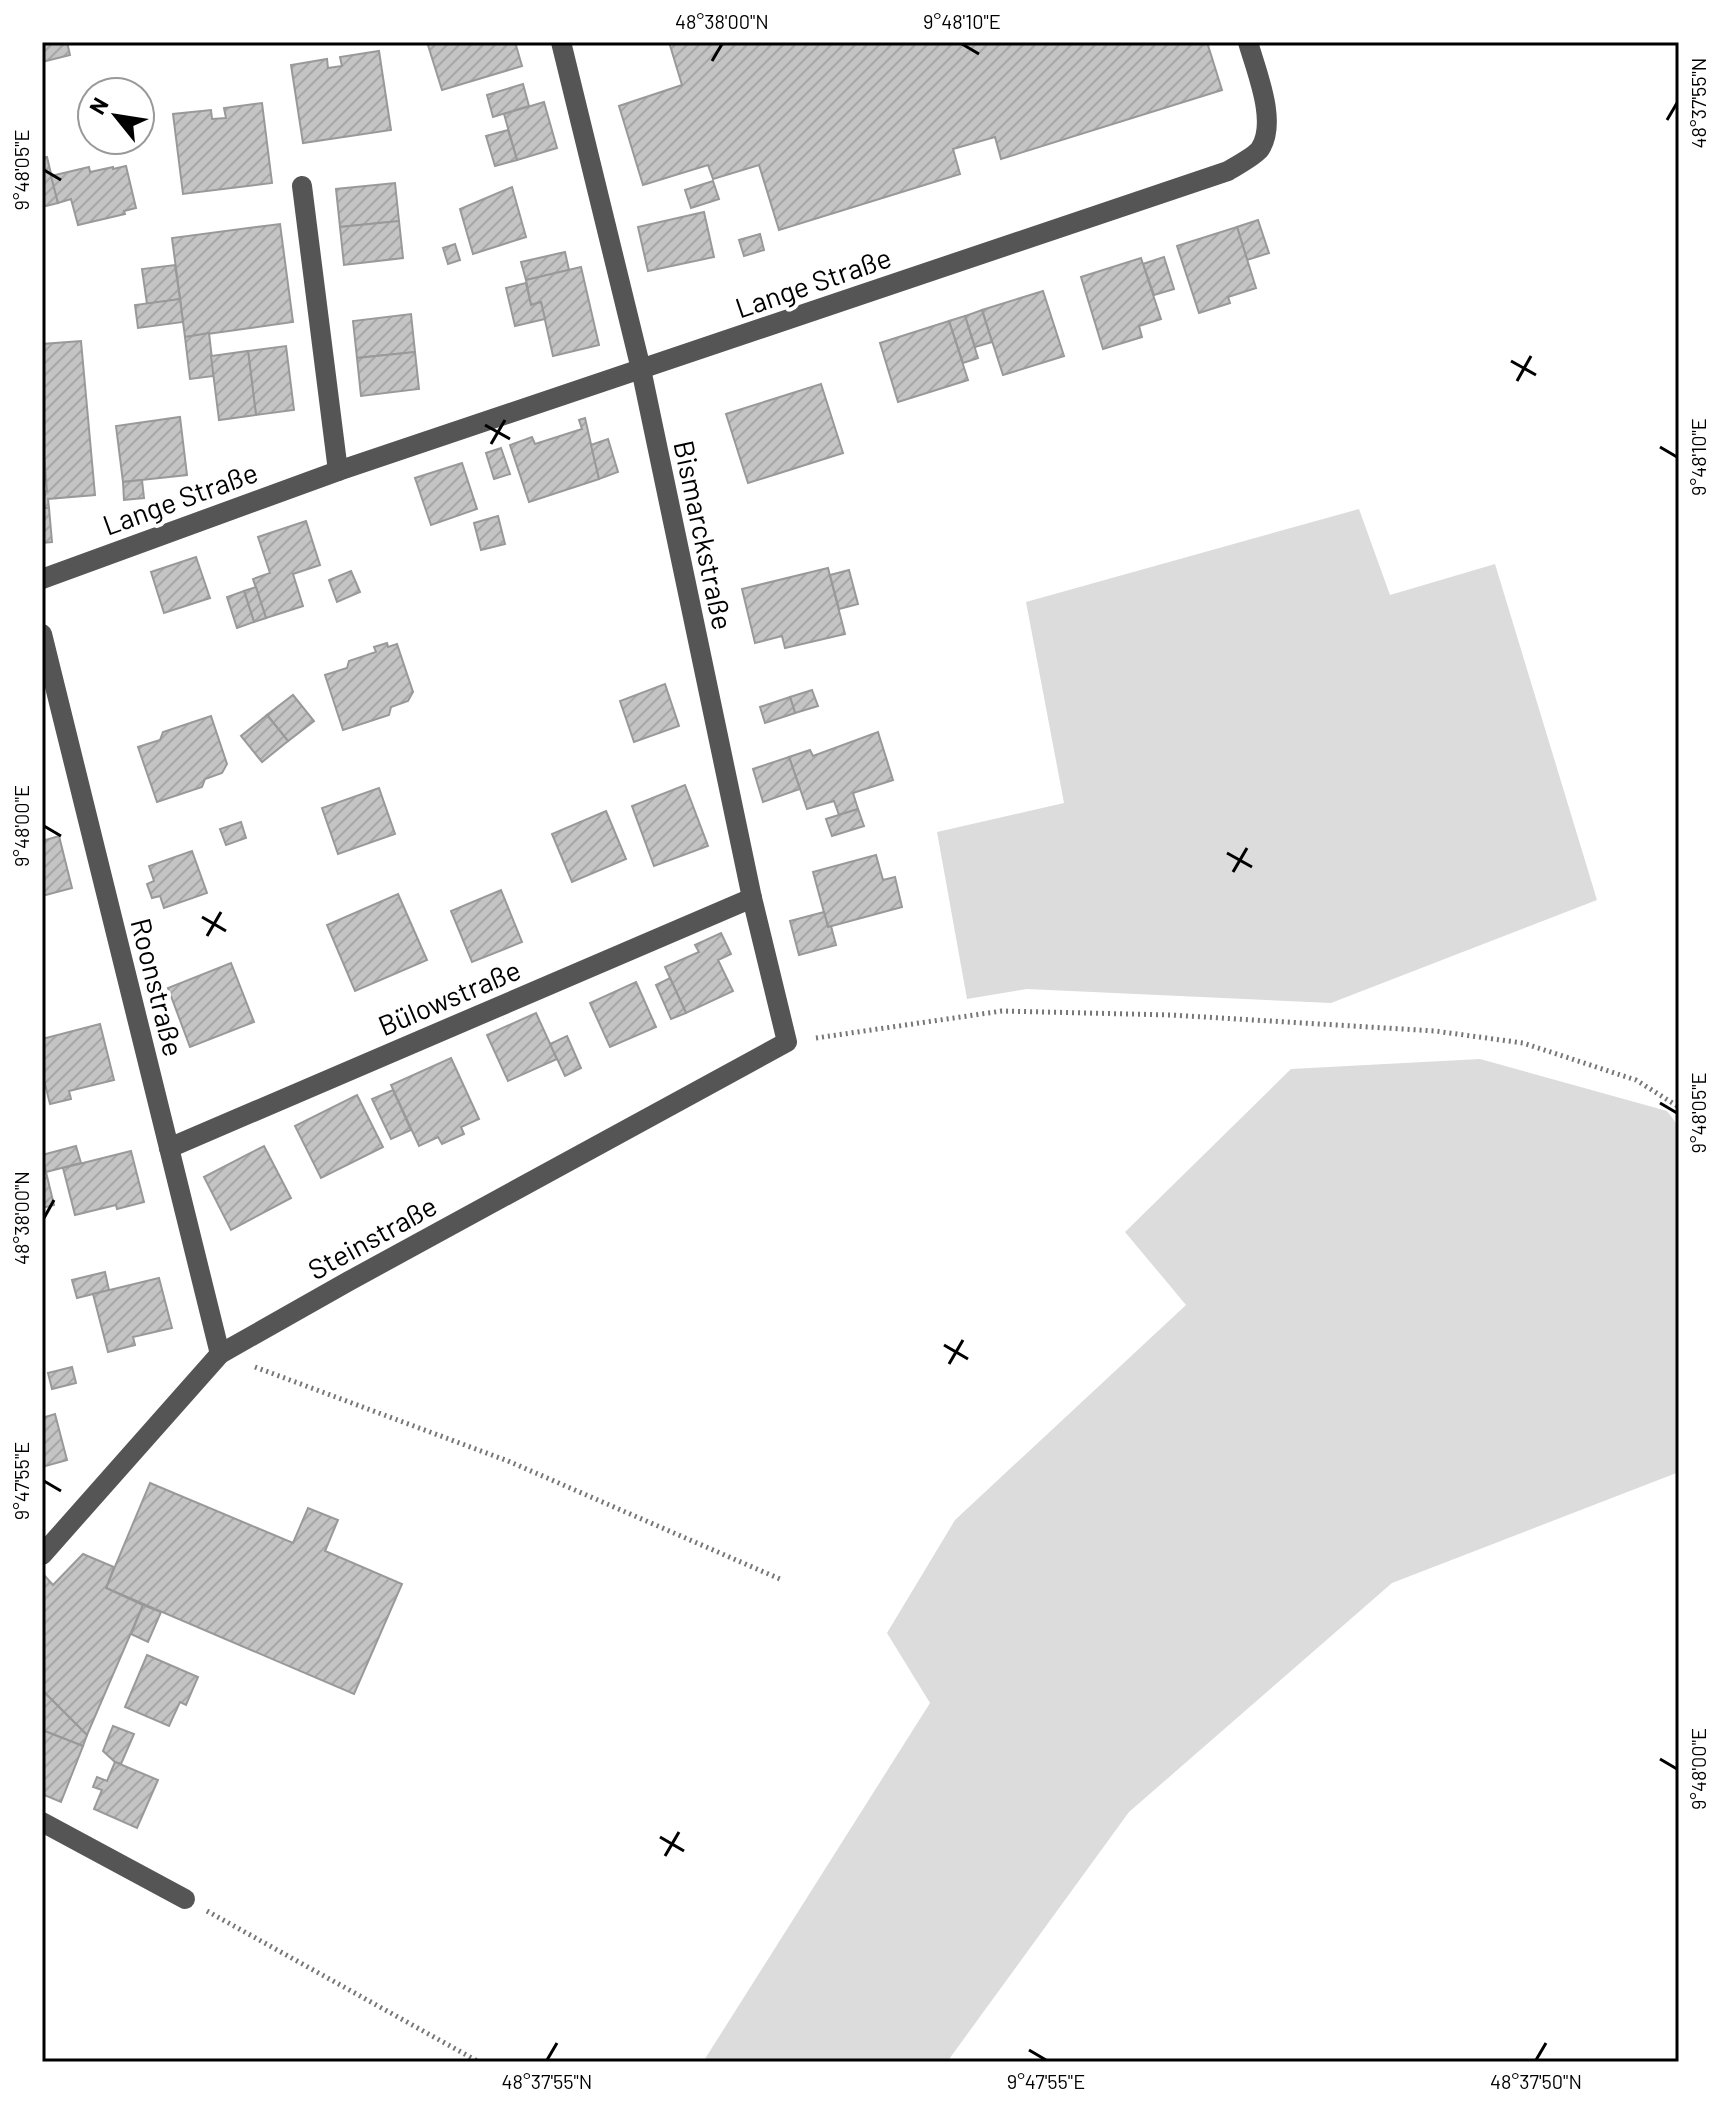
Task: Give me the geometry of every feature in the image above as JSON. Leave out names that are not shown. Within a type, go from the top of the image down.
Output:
[{"type":"street","name":"Bismarckstraße","points":[[561,42],[641,369],[752,898],[787,1042]]},
{"type":"street","name":"Lange Straße","points":[[42,579],[338,471],[1228,171],[1259,150],[1266,128],[1266,107],[1248,42]]},
{"type":"street","points":[[302,186],[338,471]]},
{"type":"street","name":"Roonstraße","points":[[42,634],[220,1354]]},
{"type":"street","name":"Bülowstraße","points":[[169,1148],[752,898]]},
{"type":"street","name":"Steinstraße","points":[[42,1555],[220,1354],[787,1042]]},
{"type":"street","points":[[42,1822],[185,1899]]},
{"type":"path","points":[[787,1042],[1002,1011],[1171,1015],[1435,1031],[1523,1043],[1636,1080],[1679,1107]]},
{"type":"path","points":[[220,1354],[508,1461],[780,1579]]},
{"type":"path","points":[[185,1899],[479,2062]]},
{"type":"shaded area","points":[[1359,509],[1390,595],[1495,564],[1597,900],[1331,1003],[1027,989],[967,999],[937,832],[1064,803],[1026,602]]},
{"type":"shaded area","points":[[1480,1059],[1667,1111],[1679,1127],[1679,1472],[1392,1583],[1129,1812],[947,2062],[703,2062],[930,1703],[887,1633],[955,1520],[1186,1305],[1125,1232],[1291,1069]]},
{"type":"building","points":[[42,42],[67,42],[70,55],[42,62]]},
{"type":"building","points":[[427,42],[515,42],[522,66],[442,90]]},
{"type":"building","points":[[669,42],[1207,42],[1222,90],[1001,159],[995,137],[953,149],[960,174],[779,230],[759,165],[713,179],[708,165],[643,185],[619,106],[682,85]]},
{"type":"building","points":[[379,51],[391,130],[303,143],[291,65],[327,59],[328,68],[342,66],[340,57]]},
{"type":"building","points":[[523,84],[529,106],[493,117],[487,95]]},
{"type":"building","points":[[544,102],[557,148],[517,160],[504,114]]},
{"type":"building","points":[[262,103],[272,183],[183,194],[173,114],[211,110],[212,119],[226,118],[224,108]]},
{"type":"building","points":[[508,130],[517,160],[495,166],[486,136]]},
{"type":"building","points":[[47,157],[58,203],[42,207],[42,158]]},
{"type":"building","points":[[126,166],[136,208],[124,211],[125,214],[78,225],[71,199],[58,203],[51,176],[89,167],[90,172]]},
{"type":"building","points":[[713,181],[719,199],[691,208],[685,190]]},
{"type":"building","points":[[395,183],[399,221],[340,227],[336,189]]},
{"type":"building","points":[[512,187],[526,237],[473,254],[460,209]]},
{"type":"building","points":[[704,212],[714,257],[648,271],[638,227]]},
{"type":"building","points":[[1258,220],[1269,253],[1247,260],[1237,227]]},
{"type":"building","points":[[399,221],[403,258],[344,265],[340,227]]},
{"type":"building","points":[[280,224],[293,322],[185,337],[172,238]]},
{"type":"building","points":[[1237,227],[1256,288],[1228,297],[1230,303],[1199,313],[1177,246]]},
{"type":"building","points":[[760,234],[764,250],[744,256],[739,240]]},
{"type":"building","points":[[455,244],[460,260],[448,264],[443,248]]},
{"type":"building","points":[[565,252],[569,270],[526,280],[521,262]]},
{"type":"building","points":[[1164,257],[1174,289],[1154,295],[1143,264]]},
{"type":"building","points":[[1141,258],[1161,319],[1139,326],[1142,337],[1103,349],[1081,277]]},
{"type":"building","points":[[175,265],[180,299],[147,304],[142,269]]},
{"type":"building","points":[[581,267],[599,345],[553,356],[541,302],[531,305],[526,280]]},
{"type":"building","points":[[526,283],[531,305],[541,302],[545,319],[515,326],[506,288]]},
{"type":"building","points":[[1043,291],[1064,356],[1003,375],[982,310]]},
{"type":"building","points":[[180,299],[183,322],[138,328],[135,305]]},
{"type":"building","points":[[982,310],[992,342],[975,347],[965,316]]},
{"type":"building","points":[[411,314],[415,352],[357,358],[353,321]]},
{"type":"building","points":[[965,316],[978,358],[963,363],[949,321]]},
{"type":"building","points":[[949,321],[968,380],[898,402],[880,343]]},
{"type":"building","points":[[209,333],[214,376],[190,379],[185,337]]},
{"type":"building","points":[[81,341],[95,495],[48,499],[49,508],[42,508],[42,492],[47,491],[42,433],[42,344]]},
{"type":"building","points":[[286,346],[294,410],[256,415],[248,351]]},
{"type":"building","points":[[248,351],[256,415],[219,420],[211,356]]},
{"type":"building","points":[[415,352],[419,389],[361,396],[357,358]]},
{"type":"building","points":[[821,384],[843,453],[748,483],[726,414]]},
{"type":"building","points":[[180,417],[187,475],[123,482],[116,426]]},
{"type":"building","points":[[585,418],[599,479],[529,502],[510,445],[532,437],[535,444],[582,429],[579,420]]},
{"type":"building","points":[[608,439],[618,472],[599,479],[591,445]]},
{"type":"building","points":[[501,448],[510,474],[494,479],[486,453]]},
{"type":"building","points":[[462,463],[477,509],[431,525],[415,478]]},
{"type":"building","points":[[142,480],[144,498],[124,500],[123,482]]},
{"type":"building","points":[[42,508],[49,508],[52,542],[42,543]]},
{"type":"building","points":[[498,516],[505,544],[481,550],[474,523]]},
{"type":"building","points":[[306,521],[320,565],[293,574],[303,606],[266,618],[253,579],[270,573],[258,537]]},
{"type":"building","points":[[196,557],[210,598],[164,613],[151,572]]},
{"type":"building","points":[[828,568],[845,634],[785,648],[782,636],[755,643],[742,589]]},
{"type":"building","points":[[849,570],[858,604],[839,609],[830,575]]},
{"type":"building","points":[[351,571],[360,592],[337,602],[329,580]]},
{"type":"building","points":[[256,587],[266,618],[254,622],[244,591]]},
{"type":"building","points":[[244,591],[254,622],[237,628],[227,597]]},
{"type":"building","points":[[387,643],[388,647],[397,644],[413,692],[408,701],[391,707],[389,715],[343,730],[325,675],[347,668],[349,661],[376,652],[374,647]]},
{"type":"building","points":[[665,684],[679,726],[634,742],[620,701]]},
{"type":"building","points":[[812,690],[818,706],[795,713],[790,697]]},
{"type":"building","points":[[293,695],[314,721],[288,741],[267,715]]},
{"type":"building","points":[[790,697],[795,713],[765,723],[760,707]]},
{"type":"building","points":[[267,715],[288,741],[262,762],[241,736]]},
{"type":"building","points":[[211,716],[227,764],[222,773],[205,779],[202,787],[157,802],[138,747],[160,740],[163,732]]},
{"type":"building","points":[[878,732],[893,780],[853,793],[858,809],[839,815],[834,801],[807,809],[789,757],[810,750],[813,756]]},
{"type":"building","points":[[789,757],[800,789],[763,802],[753,769]]},
{"type":"building","points":[[685,785],[708,846],[654,866],[632,806]]},
{"type":"building","points":[[379,788],[395,834],[338,854],[322,808]]},
{"type":"building","points":[[858,809],[864,826],[832,836],[826,819]]},
{"type":"building","points":[[606,811],[626,859],[572,882],[552,834]]},
{"type":"building","points":[[241,822],[246,838],[226,845],[220,829]]},
{"type":"building","points":[[59,836],[72,888],[42,896],[42,841]]},
{"type":"building","points":[[192,851],[207,893],[164,908],[160,896],[152,898],[147,884],[154,881],[149,866]]},
{"type":"building","points":[[876,855],[883,880],[895,877],[902,907],[828,927],[813,872]]},
{"type":"building","points":[[501,890],[522,942],[472,962],[451,911]]},
{"type":"building","points":[[398,894],[427,960],[355,991],[327,925]]},
{"type":"building","points":[[824,912],[836,945],[799,955],[790,921]]},
{"type":"building","points":[[721,933],[731,954],[718,960],[733,991],[686,1013],[665,967],[699,952],[695,945]]},
{"type":"building","points":[[231,963],[254,1022],[190,1047],[168,988]]},
{"type":"building","points":[[670,978],[686,1013],[671,1019],[656,985]]},
{"type":"building","points":[[636,982],[656,1027],[610,1047],[590,1003]]},
{"type":"building","points":[[536,1013],[557,1059],[508,1081],[487,1035]]},
{"type":"building","points":[[100,1024],[114,1080],[69,1091],[71,1099],[50,1104],[42,1072],[42,1039]]},
{"type":"building","points":[[567,1036],[581,1068],[565,1076],[550,1044]]},
{"type":"building","points":[[451,1058],[479,1119],[461,1127],[464,1134],[442,1144],[438,1137],[419,1146],[391,1085]]},
{"type":"building","points":[[393,1090],[411,1130],[391,1139],[372,1099]]},
{"type":"building","points":[[357,1095],[383,1147],[321,1178],[295,1126]]},
{"type":"building","points":[[76,1146],[81,1163],[46,1172],[42,1155]]},
{"type":"building","points":[[264,1146],[291,1198],[231,1230],[204,1177]]},
{"type":"building","points":[[131,1151],[144,1202],[75,1215],[63,1168]]},
{"type":"building","points":[[46,1172],[54,1205],[42,1208],[42,1173]]},
{"type":"building","points":[[105,1272],[109,1290],[77,1298],[72,1280]]},
{"type":"building","points":[[159,1278],[172,1328],[133,1337],[135,1345],[108,1352],[93,1294]]},
{"type":"building","points":[[72,1367],[76,1383],[52,1389],[48,1373]]},
{"type":"building","points":[[55,1414],[67,1460],[42,1467],[42,1418]]},
{"type":"building","points":[[150,1483],[293,1543],[308,1508],[338,1520],[325,1551],[402,1584],[354,1694],[106,1588]]},
{"type":"building","points":[[83,1554],[114,1567],[106,1588],[143,1605],[87,1735],[42,1690],[42,1577],[44,1575],[53,1585]]},
{"type":"building","points":[[143,1605],[161,1612],[148,1642],[131,1634]]},
{"type":"building","points":[[147,1655],[198,1677],[186,1705],[180,1702],[169,1726],[125,1707]]},
{"type":"building","points":[[42,1690],[87,1735],[83,1746],[42,1730]]},
{"type":"building","points":[[113,1726],[134,1734],[121,1764],[103,1751]]},
{"type":"building","points":[[42,1730],[83,1746],[61,1802],[42,1794]]},
{"type":"building","points":[[115,1762],[158,1780],[137,1828],[94,1809],[102,1790],[93,1787],[97,1777],[107,1781]]}]
